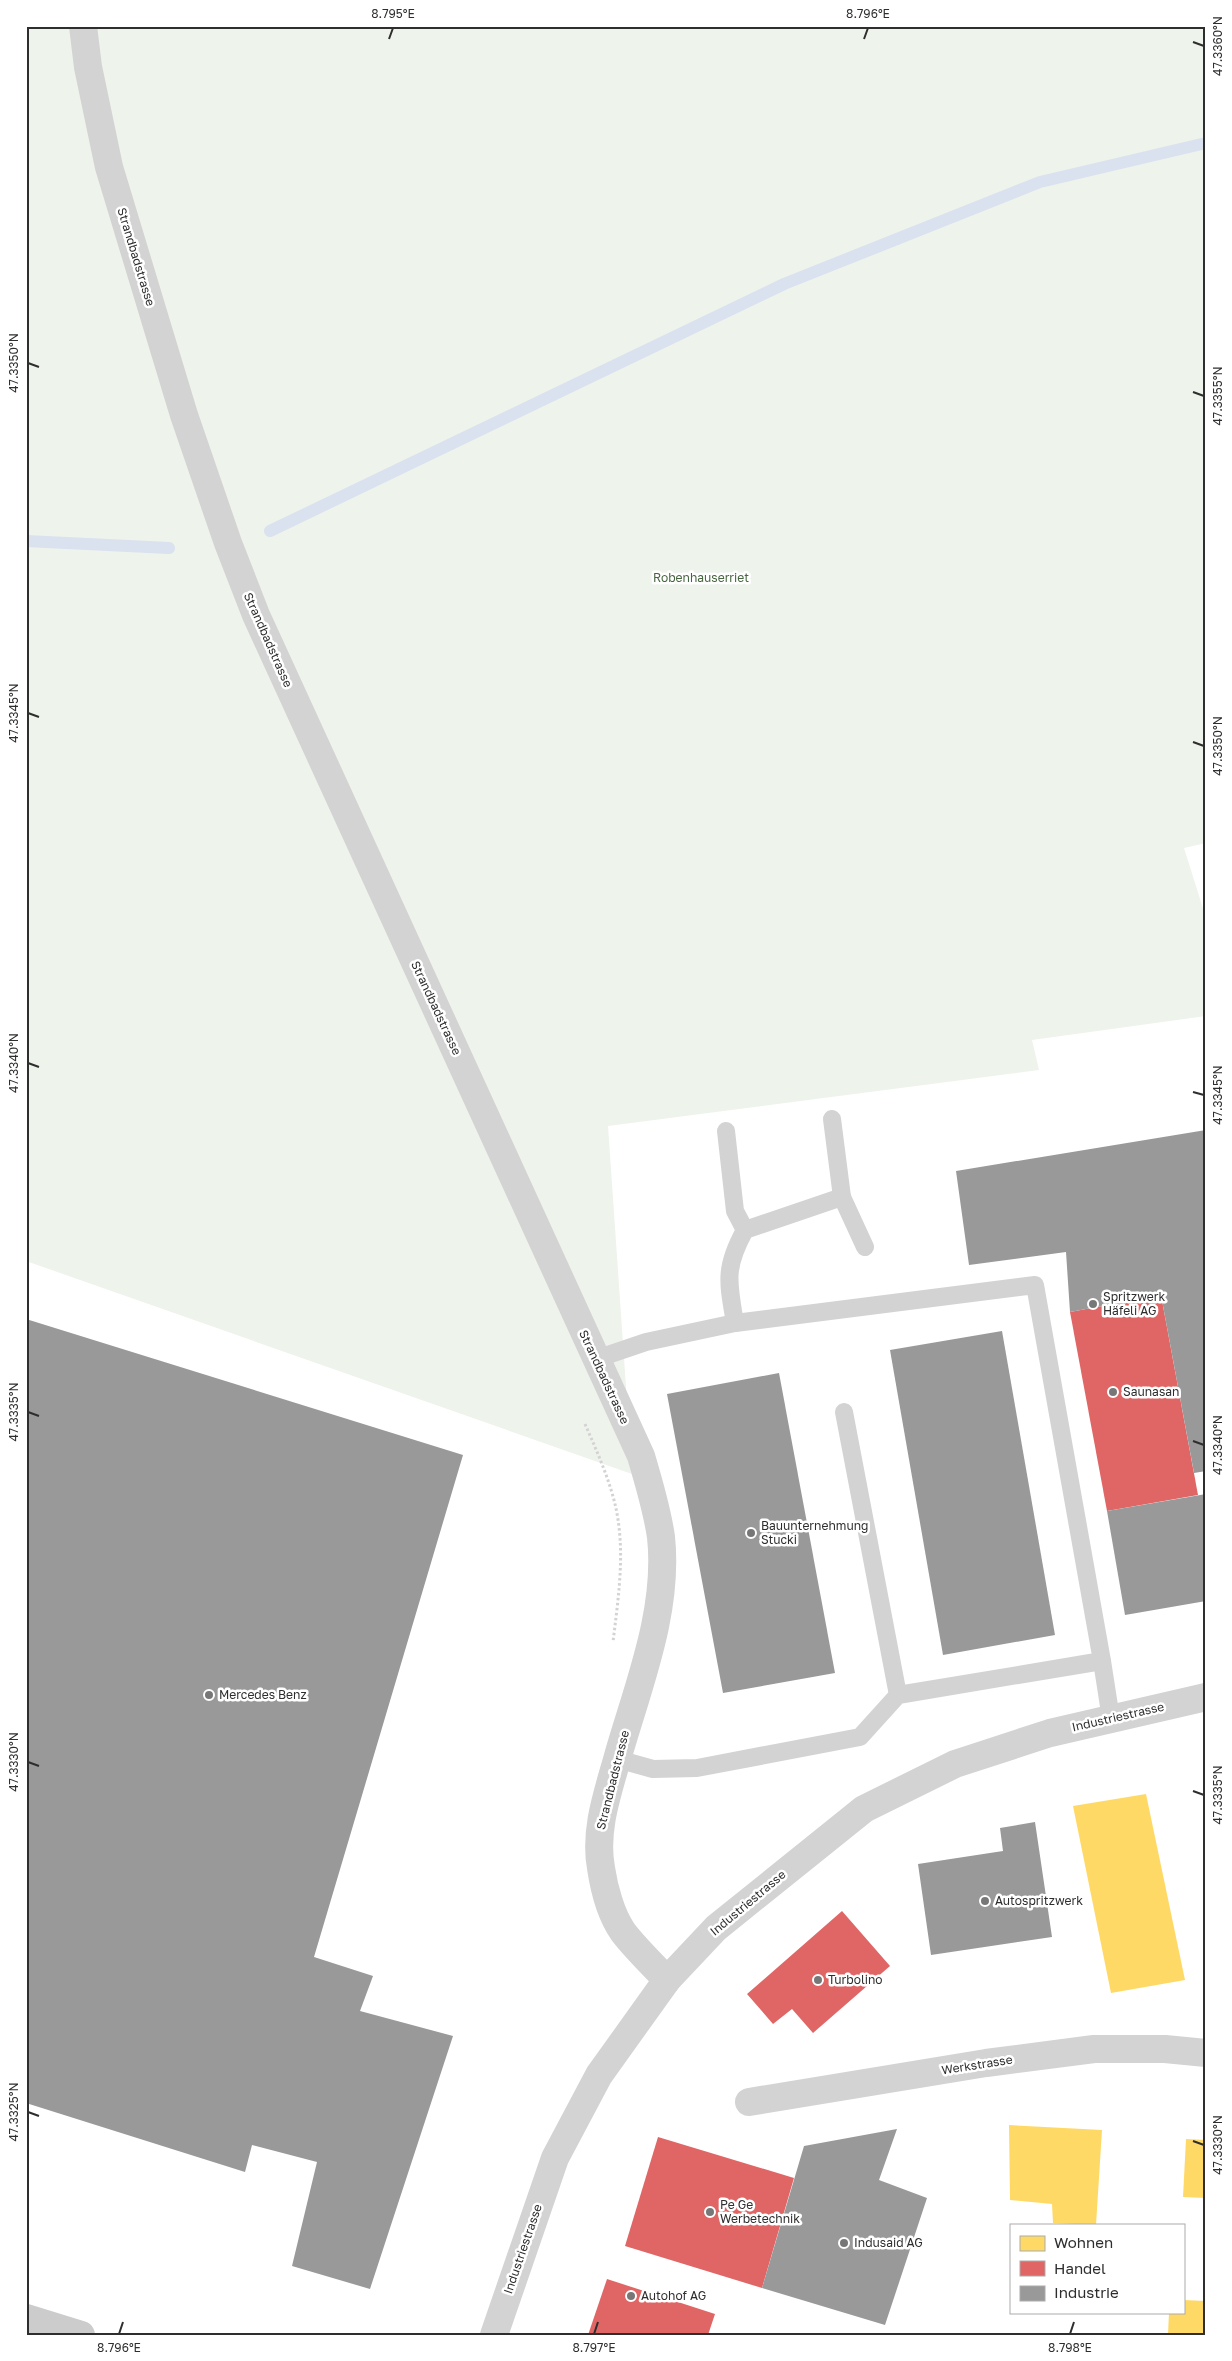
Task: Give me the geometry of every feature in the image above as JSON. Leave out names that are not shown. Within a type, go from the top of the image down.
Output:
[{"type":"street","name":"Strandbadstrasse","points":[[83,26],[88,67],[109,167],[184,416],[228,543],[256,615],[641,1456],[654,1499],[661,1538],[661,1579],[655,1622],[617,1760],[599,1838],[600,1866],[608,1898],[622,1930],[667,1980]]},
{"type":"street","name":"Industriestrasse","points":[[494,2335],[555,2158],[599,2075],[667,1980],[716,1928],[864,1809],[955,1764],[1050,1733],[1206,1698]]},
{"type":"street","name":"Werkstrasse","points":[[749,2102],[986,2063],[1094,2048],[1165,2049],[1206,2053]]},
{"type":"street","points":[[26,2318],[81,2335]]},
{"type":"lane","points":[[832,1119],[842,1197],[865,1247]]},
{"type":"lane","points":[[726,1131],[735,1211],[745,1230]]},
{"type":"lane","points":[[736,1323],[728,1282],[729,1266],[745,1230],[842,1197]]},
{"type":"lane","points":[[596,1360],[646,1342],[736,1323],[1034,1285],[1111,1719]]},
{"type":"lane","points":[[844,1412],[898,1694]]},
{"type":"lane","points":[[617,1760],[653,1769],[697,1768],[860,1737],[898,1694],[1102,1661]]},
{"type":"green space","name":"Robenhauserriet","points":[[26,26],[1206,26],[1206,843],[1184,848],[1206,918],[1206,1016],[1032,1040],[1039,1070],[608,1126],[632,1474],[26,1261]]},
{"type":"building: Wohnen","points":[[1146,1794],[1185,1980],[1111,1993],[1073,1806]]},
{"type":"building: Wohnen","points":[[1009,2125],[1102,2130],[1096,2224],[1053,2223],[1052,2204],[1010,2200]]},
{"type":"building: Wohnen","points":[[1186,2139],[1206,2140],[1206,2198],[1183,2197]]},
{"type":"building: Wohnen","points":[[1184,2300],[1206,2301],[1206,2335],[1168,2335],[1169,2314],[1184,2314]]},
{"type":"building: Handel","points":[[1161,1295],[1198,1495],[1107,1511],[1070,1312]]},
{"type":"building: Handel","name":"Turbolino","points":[[842,1911],[890,1966],[813,2033],[792,2009],[773,2024],[747,1994]]},
{"type":"building: Handel","name":"Pe Ge Werbetechnik","points":[[658,2137],[794,2178],[762,2288],[625,2246]]},
{"type":"building: Handel","name":"Autohof AG","points":[[607,2279],[715,2314],[708,2335],[588,2335]]},
{"type":"building: Industrie","name":"Spritzwerk Häfeli AG","points":[[1206,1130],[1206,1471],[1194,1473],[1161,1295],[1070,1312],[1066,1252],[969,1265],[956,1171]]},
{"type":"building: Industrie","name":"Mercedes Benz","points":[[26,1319],[463,1455],[314,1957],[373,1976],[360,2011],[453,2036],[370,2289],[292,2266],[317,2162],[252,2145],[245,2172],[26,2103]]},
{"type":"building: Industrie","points":[[1002,1331],[1055,1635],[943,1655],[890,1350]]},
{"type":"building: Industrie","name":"Bauunternehmung Stucki","points":[[779,1373],[835,1673],[723,1693],[667,1394]]},
{"type":"building: Industrie","points":[[1206,1494],[1206,1601],[1125,1615],[1107,1511]]},
{"type":"building: Industrie","name":"Autospritzwerk","points":[[1035,1822],[1052,1937],[931,1955],[918,1864],[1003,1851],[1000,1828]]},
{"type":"building: Industrie","name":"Indusaid AG","points":[[897,2129],[879,2180],[927,2198],[885,2325],[762,2288],[804,2146]]},
{"type":"waterway","points":[[270,531],[784,284],[1040,182],[1206,143]]},
{"type":"waterway","points":[[26,541],[169,548]]},
{"type":"place","name":"Spritzwerk Häfeli AG","points":[[1093,1304]]},
{"type":"place","name":"Saunasan","points":[[1113,1392]]},
{"type":"place","name":"Bauunternehmung Stucki","points":[[751,1533]]},
{"type":"place","name":"Mercedes Benz","points":[[209,1695]]},
{"type":"place","name":"Autospritzwerk","points":[[985,1901]]},
{"type":"place","name":"Turbolino","points":[[818,1980]]},
{"type":"place","name":"Pe Ge Werbetechnik","points":[[710,2212]]},
{"type":"place","name":"Indusaid AG","points":[[844,2243]]},
{"type":"place","name":"Autohof AG","points":[[631,2296]]}]
